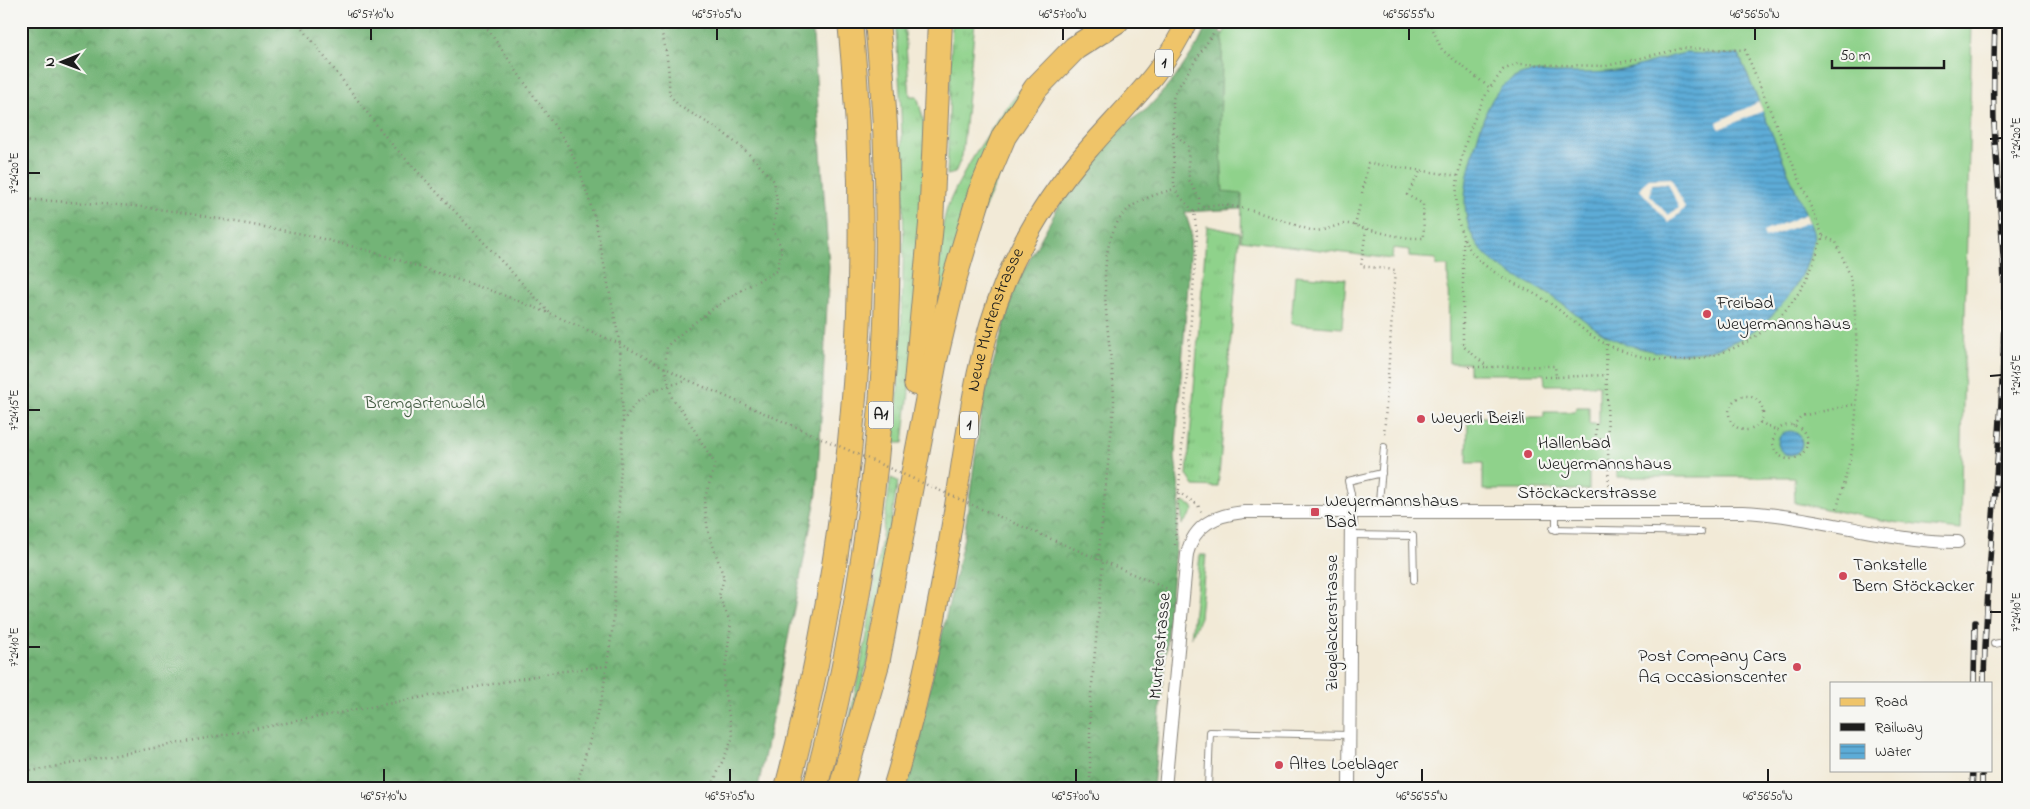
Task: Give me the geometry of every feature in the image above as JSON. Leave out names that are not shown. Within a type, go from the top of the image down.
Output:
[{"type":"highway","name":"A1","points":[[787,788],[811,691],[830,596],[845,492],[853,412],[858,331],[861,211],[858,130],[850,21]]},
{"type":"highway","name":"A1","points":[[815,788],[837,698],[858,593],[880,416],[887,293],[888,212],[886,130],[877,21]]},
{"type":"highway","points":[[896,558],[928,268],[936,138],[940,21]]},
{"type":"highway","points":[[841,788],[877,664],[896,558],[944,320],[973,214],[991,163],[1019,111],[1054,68],[1075,48],[1117,21]]},
{"type":"main road","name":"Neue Murtenstrasse","points":[[893,788],[932,638],[981,362],[1004,285],[1030,231],[1051,197],[1089,149],[1159,71],[1178,42],[1187,21]]},
{"type":"street","name":"Stöckackerstrasse","points":[[1214,518],[1244,512],[1777,514],[1903,538],[1958,542]]},
{"type":"street","name":"Ziegelackerstrasse","points":[[1349,788],[1351,512]]},
{"type":"street","name":"Murtenstrasse","points":[[1165,788],[1187,554],[1192,538],[1202,525],[1214,518]]},
{"type":"lane","points":[[1380,501],[1384,447]]},
{"type":"lane","points":[[1351,512],[1352,494],[1348,481],[1382,473]]},
{"type":"lane","points":[[1556,512],[1555,530],[1701,532]]},
{"type":"lane","points":[[1351,534],[1413,536],[1414,580]]},
{"type":"lane","points":[[1994,644],[2009,641]]},
{"type":"lane","points":[[1208,788],[1210,732],[1349,734]]},
{"type":"path","points":[[297,21],[389,141],[551,314]]},
{"type":"path","points":[[482,21],[567,144],[579,168],[595,219],[620,344],[622,422],[617,582],[608,666],[602,696],[576,788]]},
{"type":"path","points":[[658,21],[668,67],[669,94],[679,106],[720,130],[747,152],[774,181],[777,202],[773,230],[782,249],[777,271],[741,289],[698,318],[666,346],[665,369],[672,398],[684,413],[715,464],[704,501],[708,531],[724,578],[719,596],[731,624],[723,684],[733,737],[711,788]]},
{"type":"path","points":[[1185,570],[1174,543],[1196,254],[1196,228],[1194,212],[1175,190],[1174,92],[1221,21]]},
{"type":"path","points":[[1429,21],[1442,50],[1490,88]]},
{"type":"path","points":[[1488,367],[1463,346],[1463,237],[1456,210],[1456,190],[1472,124],[1490,88],[1503,70],[1517,64],[1606,66],[1684,48],[1744,50],[1823,236],[1836,242],[1849,273],[1854,296],[1856,404],[1852,452],[1835,514]]},
{"type":"path","points":[[1174,132],[1188,146],[1189,180],[1198,198],[1199,207]]},
{"type":"path","points":[[1362,193],[1368,163],[1459,176]]},
{"type":"path","points":[[1194,212],[1199,207],[1210,205],[1260,212],[1312,230],[1323,231],[1346,224],[1406,239],[1424,238],[1423,204],[1407,195],[1420,170]]},
{"type":"path","points":[[1098,560],[1115,382],[1106,317],[1108,254],[1112,235],[1122,216],[1136,203],[1154,194],[1175,190]]},
{"type":"path","points":[[21,199],[134,206],[303,234],[374,252],[498,293],[620,344],[688,380],[1183,596]]},
{"type":"path","points":[[1355,226],[1360,204]]},
{"type":"path","points":[[1366,229],[1361,266],[1395,270],[1384,447]]},
{"type":"path","points":[[1463,237],[1483,264],[1553,305],[1586,332],[1606,344],[1628,353],[1675,360],[1717,356],[1741,347],[1760,334],[1780,316],[1806,279],[1823,236]]},
{"type":"path","points":[[1606,344],[1609,512]]},
{"type":"path","points":[[1469,367],[1556,366],[1556,377]]},
{"type":"path","points":[[1545,377],[1607,375]]},
{"type":"path","points":[[622,422],[643,396],[668,385],[688,380]]},
{"type":"path","points":[[1740,397],[1755,398],[1762,407],[1760,422],[1752,429],[1740,429],[1735,426],[1730,416],[1732,404],[1740,397]]},
{"type":"path","points":[[1793,426],[1801,416],[1856,404]]},
{"type":"path","points":[[1760,422],[1777,431]]},
{"type":"path","points":[[1596,424],[1596,440],[1609,439]]},
{"type":"path","points":[[1787,426],[1793,426],[1802,431],[1807,441],[1804,452],[1796,458],[1784,459],[1776,452],[1773,441],[1777,431],[1787,426]]},
{"type":"path","points":[[1178,492],[1198,506]]},
{"type":"path","points":[[1090,788],[1090,707],[1103,562]]},
{"type":"path","points":[[21,773],[556,672],[608,666]]},
{"type":"green space","name":"Bremgartenwald","points":[[21,21],[812,21],[829,267],[817,494],[758,788],[21,788]]},
{"type":"green space","points":[[895,21],[904,21],[910,96],[917,96],[930,143],[914,349],[903,443],[894,443],[901,337],[904,232],[902,127]]},
{"type":"green space","points":[[952,21],[975,22],[962,156],[955,173],[947,175]]},
{"type":"green space","name":"Freibad Weyermannshaus","points":[[1230,21],[1972,21],[1960,530],[1892,522],[1795,503],[1794,477],[1617,477],[1617,463],[1589,463],[1589,490],[1483,490],[1483,463],[1467,463],[1468,417],[1544,417],[1544,412],[1575,412],[1576,407],[1589,407],[1589,424],[1599,424],[1599,385],[1545,385],[1544,374],[1469,374],[1469,363],[1449,363],[1448,266],[1436,266],[1436,259],[1409,257],[1409,250],[1393,248],[1392,259],[1241,240],[1242,194],[1223,192],[1220,127],[1223,34]]},
{"type":"green space","points":[[1208,23],[1223,34],[1220,127],[1223,192],[1242,193],[1241,209],[1185,212],[1191,231],[1175,457],[1180,497],[1153,788],[907,788],[964,537],[983,400],[1015,286],[1069,187],[1118,129],[1147,109],[1175,78],[1198,44]]},
{"type":"green space","points":[[1070,40],[1051,61],[934,320],[940,258],[943,257],[940,256],[942,233],[946,210],[952,196],[974,155],[1004,112],[1036,72]]},
{"type":"green space","points":[[1207,226],[1240,233],[1218,487],[1194,486],[1187,475]]},
{"type":"green space","points":[[1295,275],[1346,279],[1342,328],[1291,324]]},
{"type":"green space","points":[[891,478],[898,481],[868,662],[846,734],[866,640]]},
{"type":"green space","points":[[1183,502],[1192,506],[1194,510],[1182,525],[1181,505]]},
{"type":"green space","points":[[1200,555],[1206,555],[1200,617],[1191,638]]},
{"type":"water","points":[[1685,53],[1739,55],[1815,236],[1801,277],[1784,302],[1765,322],[1743,337],[1719,347],[1694,353],[1667,353],[1640,348],[1612,338],[1596,329],[1553,297],[1496,264],[1486,255],[1471,233],[1465,209],[1465,197],[1468,172],[1483,119],[1495,95],[1507,83],[1523,74],[1533,72],[1590,73],[1619,71]]},
{"type":"water","points":[[1790,431],[1799,434],[1802,443],[1799,452],[1790,455],[1781,452],[1778,443],[1781,434]]},
{"type":"pier","points":[[1759,102],[1763,111],[1719,129],[1717,122]]},
{"type":"pier","points":[[1671,178],[1685,208],[1669,223],[1640,190],[1641,186],[1649,179]],"holes":[[[1668,183],[1679,208],[1668,215],[1650,196],[1652,184]]]},
{"type":"pier","points":[[1806,214],[1809,222],[1765,238],[1763,232]]},
{"type":"railway","points":[[1984,682],[1985,635],[2001,399],[2004,305],[2003,259],[1994,123],[1995,21]]},
{"type":"railway","points":[[1974,682],[1975,622]]},
{"type":"railway","points":[[1972,788],[1973,772]]},
{"type":"railway","points":[[1982,772],[1982,788]]},
{"type":"place","name":"Freibad Weyermannshaus","points":[[1707,314]]},
{"type":"place","name":"Weyerli Beizli","points":[[1421,419]]},
{"type":"place","name":"Hallenbad Weyermannshaus","points":[[1528,454]]},
{"type":"place","name":"Weyermannshaus Bad","points":[[1315,512]]},
{"type":"place","name":"Tankstelle Bern Stöckacker","points":[[1843,576]]},
{"type":"place","name":"Post Company Cars AG Occasionscenter","points":[[1797,667]]},
{"type":"place","name":"Altes Loeblager","points":[[1279,765]]}]
